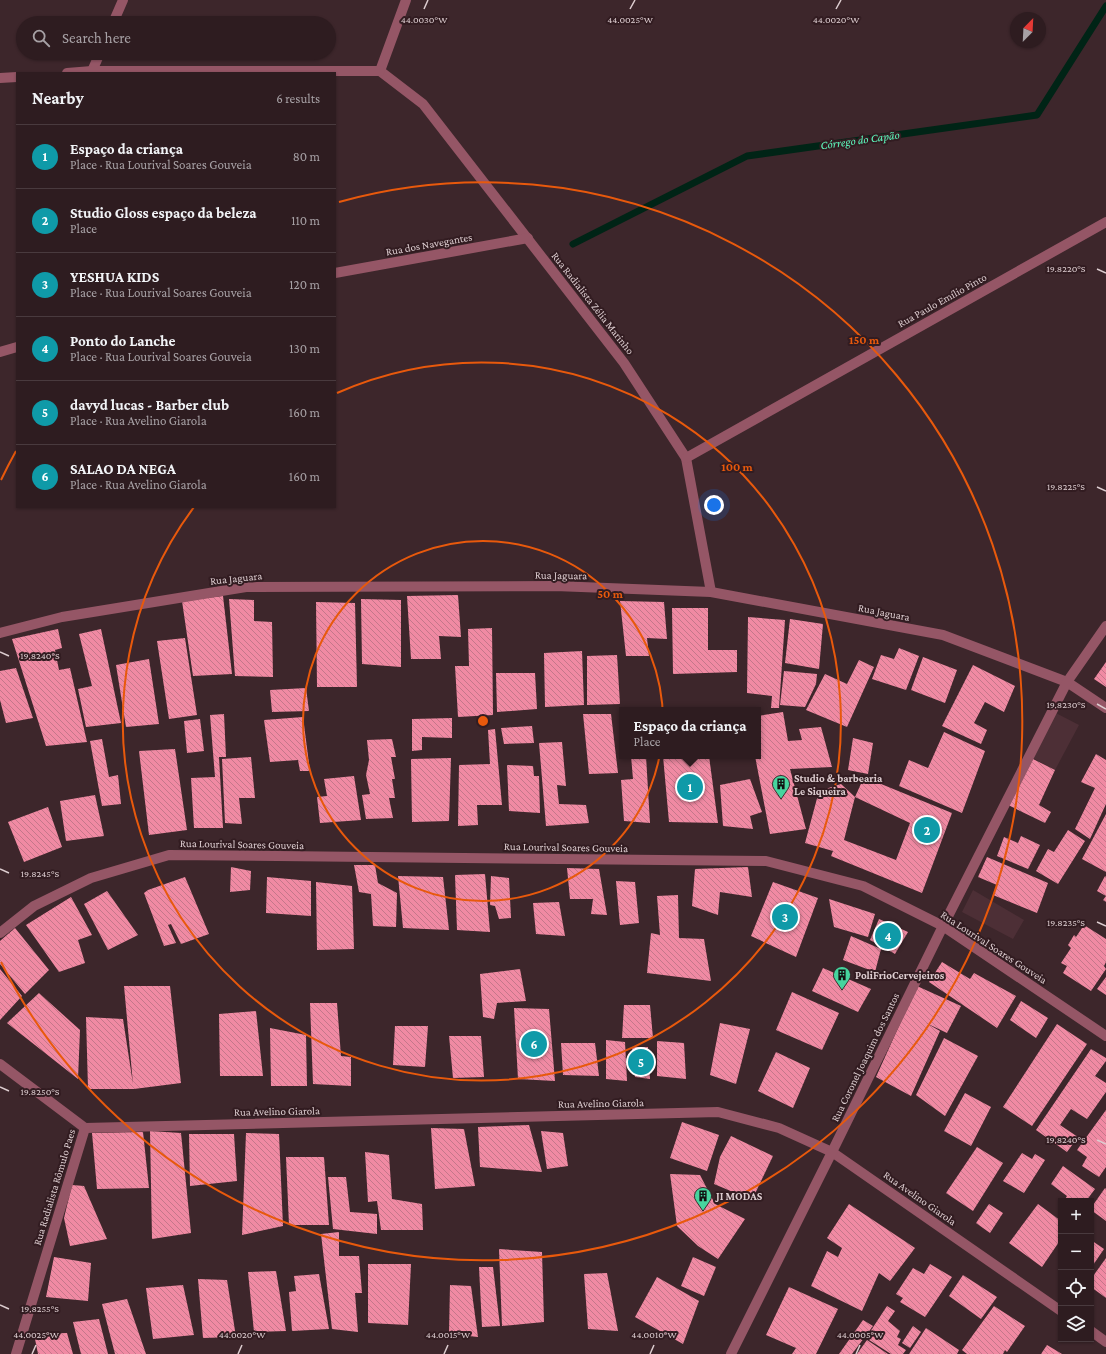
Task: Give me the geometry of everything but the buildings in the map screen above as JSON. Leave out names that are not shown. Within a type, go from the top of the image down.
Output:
[{"type":"street","points":[[116,16],[123,0]]},
{"type":"street","points":[[80,72],[380,71],[406,0]]},
{"type":"street","points":[[92,71],[97,60]]},
{"type":"street","name":"Rua Radialista Zélia Marinho","points":[[380,71],[424,104],[624,363],[686,458],[711,592]]},
{"type":"street","points":[[0,78],[16,76]]},
{"type":"street","name":"Rua Paulo Emílio Pinto","points":[[686,458],[1106,222]]},
{"type":"street","name":"Rua dos Navegantes","points":[[336,273],[528,238]]},
{"type":"street","points":[[0,352],[16,347]]},
{"type":"street","name":"Rua Jaguara","points":[[0,633],[62,617],[246,587],[555,586],[711,592],[943,635],[1067,682],[1106,708]]},
{"type":"street","name":"Rua Coronel Joaquim dos Santos","points":[[731,1354],[832,1152],[942,926],[1067,682],[1106,626]]},
{"type":"street","name":"Rua Lourival Soares Gouveia","points":[[0,933],[34,906],[91,878],[169,855],[766,861],[864,886],[942,926],[1106,1036]]},
{"type":"street","name":"Rua Radialista Rômulo Paes","points":[[0,1064],[86,1128],[16,1354]]},
{"type":"street","name":"Rua Avelino Giarola","points":[[86,1128],[718,1112],[779,1128],[832,1152],[1058,1308]]},
{"type":"street","points":[[1094,1333],[1106,1342]]},
{"type":"shaded area","points":[[1052,711],[1079,725],[1055,770],[1029,756]]},
{"type":"shaded area","points":[[973,890],[1024,920],[1013,939],[962,912]]},
{"type":"waterway","name":"Córrego do Capão","points":[[573,244],[747,156],[1037,115],[1106,6]]},
{"type":"place","name":"Espaço da criança","points":[[690,787]]},
{"type":"place","name":"Studio & barbearia Le Siqueira","points":[[781,799]]},
{"type":"place","name":"Studio Gloss espaço da beleza","points":[[927,830]]},
{"type":"place","name":"YESHUA KIDS","points":[[785,917]]},
{"type":"place","name":"Ponto do Lanche","points":[[888,936]]},
{"type":"place","name":"PoliFrioCervejeiros","points":[[842,990]]},
{"type":"place","name":"SALAO DA NEGA","points":[[534,1044]]},
{"type":"place","name":"davyd lucas - Barber club","points":[[641,1062]]},
{"type":"place","name":"JI MODAS","points":[[703,1211]]}]
